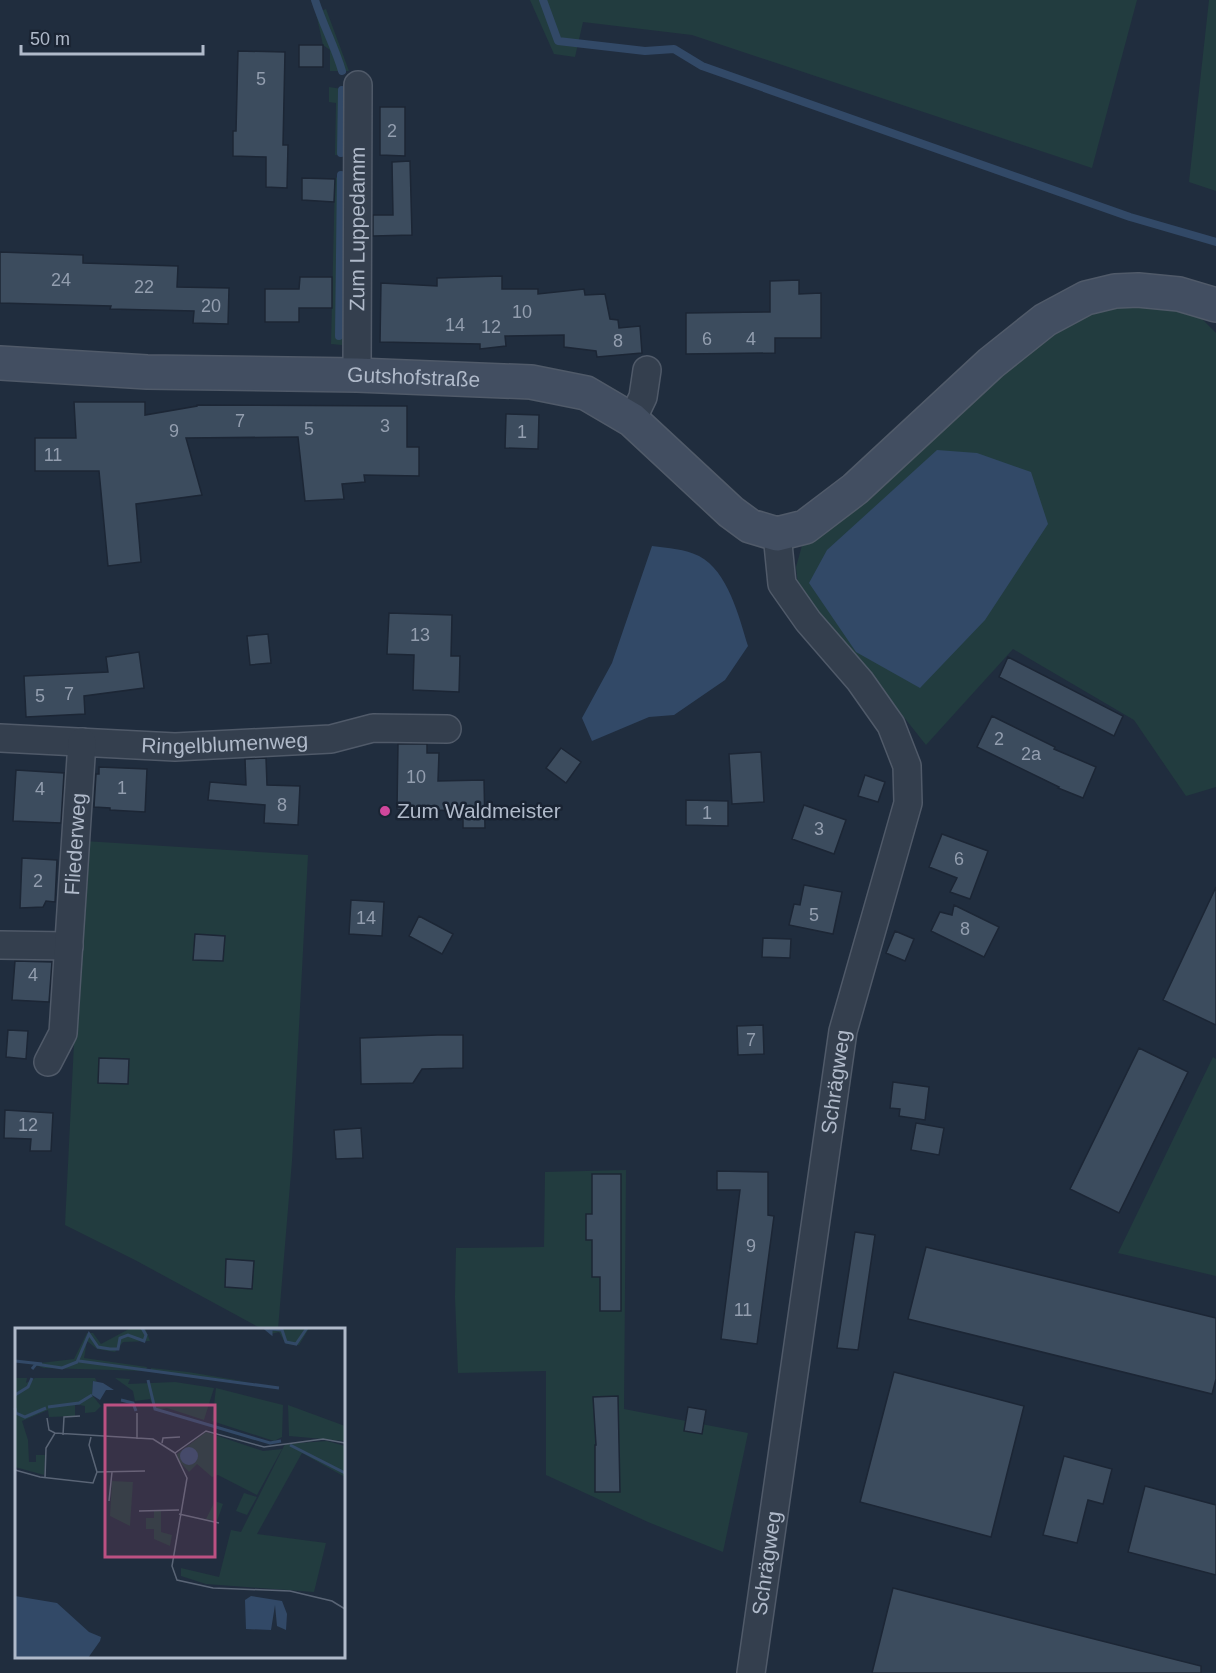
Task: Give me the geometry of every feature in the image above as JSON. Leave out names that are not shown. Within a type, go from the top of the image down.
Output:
[{"type":"street","name":"Zum Luppedamm","points":[[357,375],[358,85]]},
{"type":"street","points":[[777,534],[806,527],[855,489],[1000,356],[1045,320],[1086,297],[1115,291],[1138,290],[1179,294],[1216,306]]},
{"type":"street","name":"Gutshofstraße","points":[[0,363],[147,372],[357,375],[531,382],[586,393],[632,420],[731,512],[750,526],[777,534]]},
{"type":"street","points":[[632,420],[643,398],[647,370]]},
{"type":"street","name":"Schrägweg","points":[[751,1673],[843,1031],[908,803],[907,766],[891,725],[860,681],[807,621],[782,584],[777,534]]},
{"type":"street","name":"Ringelblumenweg","points":[[0,738],[82,742],[175,758],[331,739],[373,728],[447,729]]},
{"type":"street","name":"Fliederweg","points":[[48,1062],[63,1033],[82,742]]},
{"type":"street","points":[[0,945],[69,946]]},
{"type":"green space","points":[[530,0],[1137,0],[1092,168],[692,35],[583,22],[575,57],[554,54]]},
{"type":"green space","points":[[1209,0],[1216,0],[1216,191],[1189,182]]},
{"type":"green space","points":[[326,9],[349,71],[330,71],[330,50],[323,45],[316,13]]},
{"type":"green space","points":[[329,87],[349,90],[348,154],[335,155],[336,103],[329,102]]},
{"type":"green space","points":[[349,174],[345,334],[342,345],[331,344],[335,179],[339,175]]},
{"type":"green space","points":[[1122,302],[1161,304],[1198,315],[1216,333],[1216,787],[1186,796],[1134,720],[1013,649],[926,745],[813,608],[798,586],[796,567],[803,542],[1000,373],[1074,315]]},
{"type":"green space","points":[[84,841],[308,855],[292,1161],[278,1328],[260,1328],[65,1225]]},
{"type":"green space","points":[[1213,1057],[1216,1059],[1216,1276],[1118,1253]]},
{"type":"green space","points":[[626,1170],[624,1409],[748,1433],[723,1552],[648,1522],[546,1475],[546,1371],[458,1373],[456,1248],[544,1247],[545,1172]]},
{"type":"water","points":[[937,450],[977,453],[1031,472],[1048,524],[985,620],[920,688],[856,652],[809,583],[827,550]]},
{"type":"water","points":[[652,546],[676,549],[699,556],[718,572],[731,596],[748,646],[725,680],[674,715],[649,717],[592,741],[582,718],[612,663]]},
{"type":"building","points":[[299,45],[323,45],[323,67],[299,67]]},
{"type":"building","points":[[238,51],[285,52],[283,145],[288,145],[287,188],[266,187],[266,157],[233,156],[233,131],[236,131]]},
{"type":"building","points":[[380,107],[405,107],[405,156],[380,155]]},
{"type":"building","points":[[410,161],[412,235],[373,236],[373,215],[393,215],[392,162]]},
{"type":"building","points":[[302,178],[335,179],[334,202],[302,200]]},
{"type":"building","points":[[0,252],[83,255],[83,263],[178,266],[177,287],[229,288],[228,324],[193,323],[194,311],[0,303]]},
{"type":"building","points":[[502,276],[502,289],[538,289],[538,294],[584,289],[585,295],[605,294],[610,319],[618,320],[619,328],[640,326],[642,353],[597,357],[596,351],[564,347],[564,335],[505,336],[506,346],[480,349],[480,344],[380,342],[381,283],[437,286],[437,278]]},
{"type":"building","points":[[300,277],[332,277],[332,308],[299,308],[299,322],[265,322],[265,289],[299,289]]},
{"type":"building","points":[[799,280],[799,294],[821,293],[821,338],[775,338],[775,353],[686,354],[686,313],[770,312],[770,281]]},
{"type":"building","points":[[74,402],[145,402],[145,415],[197,405],[407,406],[407,447],[419,447],[419,476],[364,475],[365,482],[342,484],[344,499],[305,501],[298,437],[186,438],[202,495],[136,504],[141,562],[108,566],[99,471],[35,471],[35,438],[76,438]]},
{"type":"building","points":[[506,414],[539,415],[538,449],[505,448]]},
{"type":"building","points":[[389,613],[452,615],[451,656],[460,656],[459,692],[413,690],[414,655],[387,654]]},
{"type":"building","points":[[268,634],[271,663],[250,665],[247,636]]},
{"type":"building","points":[[139,652],[144,688],[84,696],[85,714],[26,717],[24,676],[108,672],[106,657]]},
{"type":"building","points":[[1008,657],[1123,716],[1114,736],[999,677]]},
{"type":"building","points":[[992,716],[1055,747],[1054,749],[1096,767],[1083,798],[1058,788],[977,747]]},
{"type":"building","points":[[398,744],[427,744],[427,753],[439,753],[438,781],[484,780],[485,828],[463,828],[463,811],[397,809]]},
{"type":"building","points":[[561,748],[581,762],[566,783],[546,768]]},
{"type":"building","points":[[761,752],[764,802],[732,804],[729,754]]},
{"type":"building","points":[[266,758],[267,785],[300,786],[298,825],[264,823],[265,805],[208,800],[210,782],[246,785],[245,759]]},
{"type":"building","points":[[99,767],[147,769],[145,812],[94,807],[96,774],[99,774]]},
{"type":"building","points":[[16,770],[64,773],[61,823],[13,821]]},
{"type":"building","points":[[865,775],[885,782],[878,802],[858,796]]},
{"type":"building","points":[[686,800],[728,801],[728,826],[686,825]]},
{"type":"building","points":[[804,805],[846,820],[834,854],[792,839]]},
{"type":"building","points":[[942,834],[988,851],[970,899],[950,892],[957,878],[929,867]]},
{"type":"building","points":[[22,858],[57,860],[55,902],[46,901],[43,907],[20,908]]},
{"type":"building","points":[[804,885],[842,892],[833,934],[789,925],[794,904],[800,905]]},
{"type":"building","points":[[1216,887],[1216,1025],[1163,1000]]},
{"type":"building","points":[[351,900],[384,902],[382,936],[349,934]]},
{"type":"building","points":[[954,905],[999,927],[984,957],[931,931],[940,912],[952,915]]},
{"type":"building","points":[[419,916],[453,934],[442,954],[409,936]]},
{"type":"building","points":[[895,931],[914,939],[905,961],[886,953]]},
{"type":"building","points":[[195,934],[225,936],[223,961],[193,960]]},
{"type":"building","points":[[763,938],[791,939],[790,958],[762,957]]},
{"type":"building","points":[[15,961],[52,962],[49,1002],[12,1000]]},
{"type":"building","points":[[763,1025],[764,1054],[738,1055],[737,1026]]},
{"type":"building","points":[[8,1030],[28,1031],[26,1059],[6,1057]]},
{"type":"building","points":[[463,1035],[463,1068],[422,1069],[413,1083],[361,1084],[360,1038]]},
{"type":"building","points":[[1139,1048],[1188,1072],[1119,1213],[1070,1189]]},
{"type":"building","points":[[99,1058],[129,1059],[128,1084],[98,1083]]},
{"type":"building","points":[[893,1082],[929,1087],[925,1120],[899,1116],[900,1109],[890,1108]]},
{"type":"building","points":[[5,1110],[53,1113],[51,1151],[30,1151],[31,1139],[4,1138]]},
{"type":"building","points":[[916,1123],[944,1128],[939,1155],[911,1150]]},
{"type":"building","points":[[361,1128],[363,1158],[336,1159],[334,1130]]},
{"type":"building","points":[[717,1171],[768,1172],[768,1215],[774,1216],[757,1344],[721,1339],[740,1190],[717,1190]]},
{"type":"building","points":[[592,1174],[621,1174],[621,1311],[600,1311],[600,1277],[592,1277],[592,1240],[586,1240],[586,1214],[592,1214]]},
{"type":"building","points":[[855,1232],[875,1235],[858,1350],[837,1348]]},
{"type":"building","points":[[926,1247],[1216,1318],[1216,1379],[1212,1394],[908,1319]]},
{"type":"building","points":[[226,1259],[254,1261],[252,1289],[225,1287]]},
{"type":"building","points":[[894,1372],[1024,1406],[991,1537],[860,1502]]},
{"type":"building","points":[[618,1396],[620,1492],[595,1492],[596,1445],[593,1397]]},
{"type":"building","points":[[688,1407],[706,1410],[702,1434],[684,1431]]},
{"type":"building","points":[[1064,1456],[1112,1469],[1103,1504],[1088,1500],[1077,1543],[1043,1535]]},
{"type":"building","points":[[1145,1486],[1216,1505],[1216,1575],[1128,1552]]},
{"type":"building","points":[[893,1588],[1201,1666],[1201,1673],[872,1673]]},
{"type":"waterway","points":[[315,0],[342,71]]},
{"type":"waterway","points":[[543,0],[558,41],[645,51],[674,49],[702,66],[1130,217],[1216,242]]},
{"type":"waterway","points":[[341,153],[342,90]]},
{"type":"waterway","points":[[339,336],[341,175]]},
{"type":"place","name":"Zum Waldmeister","points":[[385,811]]}]
